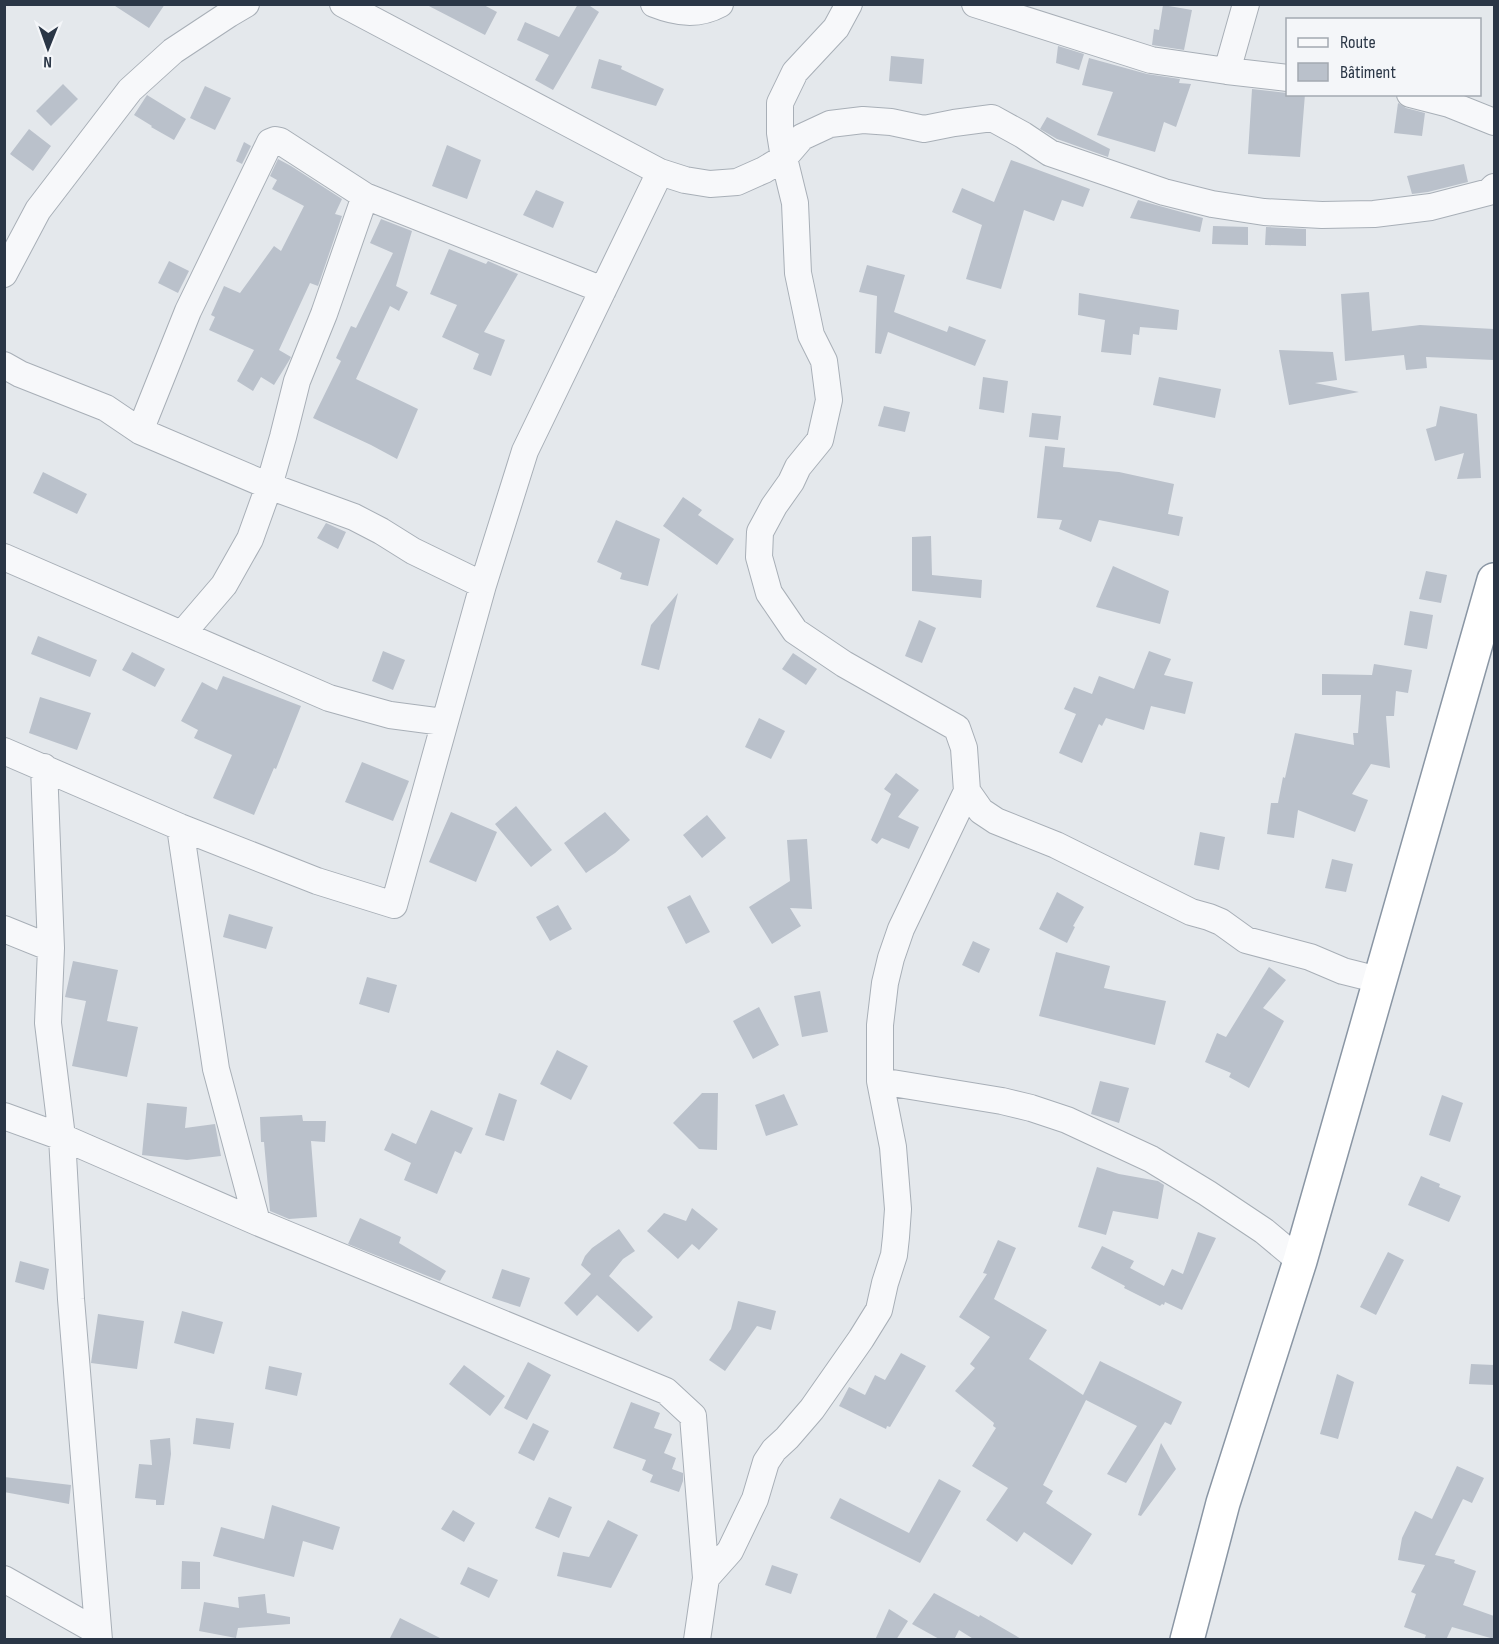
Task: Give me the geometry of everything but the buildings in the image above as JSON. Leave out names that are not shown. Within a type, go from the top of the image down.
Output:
[{"type":"highway","points":[[1187,1640],[1223,1503],[1300,1261],[1494,580]]},
{"type":"street","points":[[4,274],[38,210],[130,90],[173,51],[246,4]]},
{"type":"street","points":[[342,4],[660,172],[685,180],[710,184],[737,182],[764,170],[784,158],[802,137],[830,124],[863,120],[891,122],[924,129],[992,118],[1050,153],[1164,192],[1212,204],[1264,212],[1322,215],[1374,214],[1431,207],[1489,192],[1494,187]]},
{"type":"street","points":[[654,4],[671,11],[693,13],[711,9],[720,4]]},
{"type":"street","points":[[706,1578],[729,1551],[755,1499],[766,1462],[812,1409],[879,1310],[894,1255],[897,1209],[893,1147],[880,1081],[880,1024],[885,983],[901,929],[967,791],[964,748],[957,728],[844,664],[795,631],[769,593],[759,557],[760,532],[798,467],[820,440],[829,400],[824,362],[811,335],[798,273],[795,203],[780,133],[780,103],[795,72],[836,28],[849,4]]},
{"type":"street","points":[[975,4],[1140,57],[1286,78]]},
{"type":"street","points":[[1227,71],[1246,4]]},
{"type":"street","points":[[1418,96],[1449,104],[1494,122]]},
{"type":"street","points":[[140,431],[188,311],[272,140],[280,141],[365,196],[603,290]]},
{"type":"street","points":[[4,750],[180,827],[316,881],[394,905],[443,722],[525,451],[660,172]]},
{"type":"street","points":[[182,634],[224,585],[250,539],[269,486],[297,381],[324,314],[365,196]]},
{"type":"street","points":[[4,365],[20,374],[106,408],[140,431],[269,486],[354,517],[413,551],[483,585]]},
{"type":"street","points":[[4,557],[329,698],[390,714],[443,722]]},
{"type":"street","points":[[44,767],[51,948],[48,1023],[62,1137],[71,1299],[99,1636]]},
{"type":"street","points":[[967,791],[981,811],[996,821],[1056,844],[1191,912],[1221,922],[1246,940],[1310,957],[1343,971],[1379,980]]},
{"type":"street","points":[[180,827],[216,1069],[258,1222]]},
{"type":"street","points":[[4,929],[51,948]]},
{"type":"street","points":[[880,1081],[1002,1101],[1068,1120],[1151,1159],[1207,1193],[1264,1231],[1300,1261]]},
{"type":"street","points":[[4,1116],[62,1137],[258,1222],[666,1390],[693,1416],[706,1578],[697,1640]]},
{"type":"street","points":[[4,1580],[99,1636]]}]
